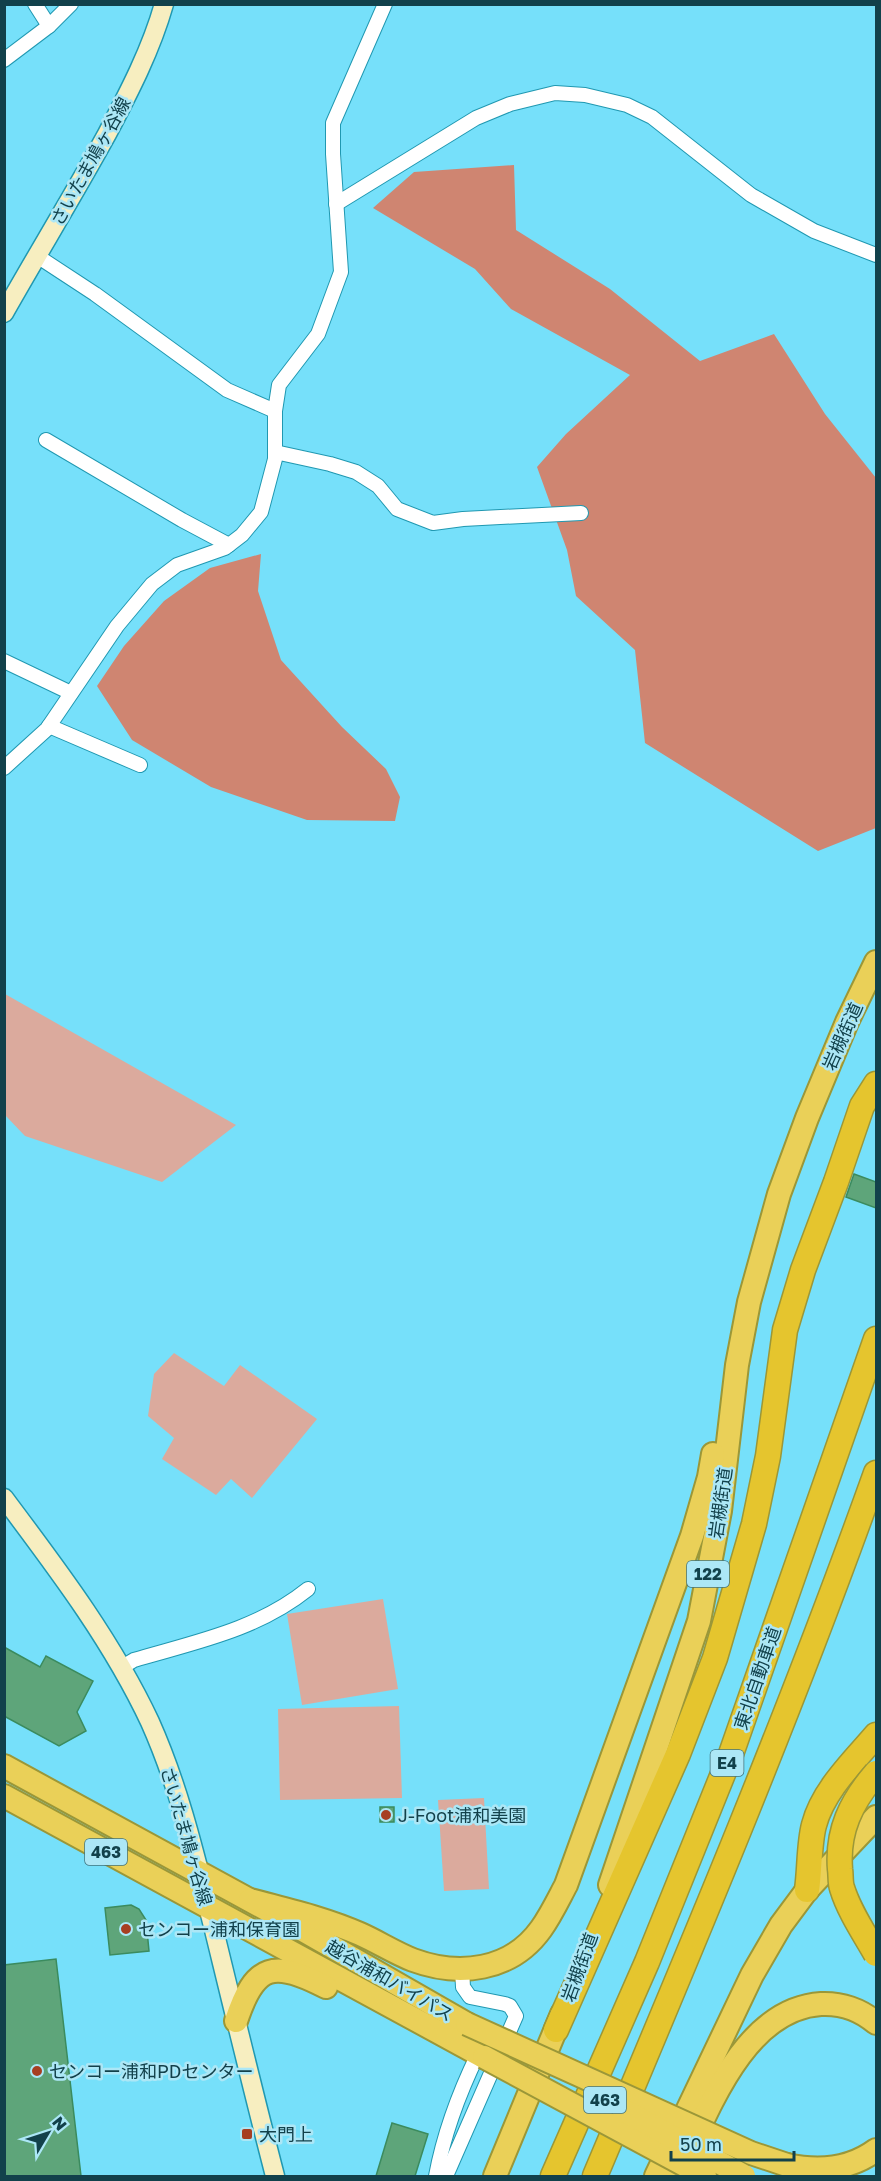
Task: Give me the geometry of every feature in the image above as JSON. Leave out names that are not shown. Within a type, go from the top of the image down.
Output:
[{"type":"highway","name":"岩槻街道","points":[[495,2176],[556,2030],[615,1870],[699,1621],[720,1511],[737,1365],[749,1302],[779,1194],[807,1118],[847,1022],[876,962]]},
{"type":"highway","points":[[556,2030],[678,1754],[715,1658],[754,1524],[768,1456],[785,1330],[802,1270],[862,1106],[876,1084]]},
{"type":"highway","points":[[250,1900],[317,1918],[359,1934],[413,1960],[435,1966],[462,1969],[497,1964],[513,1957],[541,1930],[566,1885],[692,1536],[709,1477],[723,1398],[749,1302]]},
{"type":"highway","name":"東北自動車道","points":[[553,2176],[647,1962],[731,1754],[876,1339]]},
{"type":"highway","name":"東北自動車道","points":[[595,2176],[739,1828],[819,1627],[876,1473]]},
{"type":"highway","points":[[807,1890],[814,1825],[826,1797],[876,1735]]},
{"type":"highway","name":"越谷浦和バイパス","points":[[4,1766],[250,1900],[459,2019],[744,2176]]},
{"type":"highway","points":[[876,1773],[862,1790],[844,1825],[838,1849],[842,1887],[859,1926],[876,1954]]},
{"type":"highway","name":"越谷浦和バイパス","points":[[4,1796],[481,2055],[696,2176]]},
{"type":"highway","points":[[656,2176],[752,1975],[781,1925],[807,1890],[876,1817]]},
{"type":"highway","points":[[236,2021],[244,1997],[260,1976],[277,1970],[291,1971],[376,2012],[481,2055]]},
{"type":"highway","points":[[696,2176],[718,2091],[736,2062],[764,2028],[783,2015],[806,2006],[833,2004],[853,2009],[876,2023]]},
{"type":"highway","points":[[459,2019],[751,2153],[787,2165],[815,2169],[834,2168],[860,2161],[876,2150]]},
{"type":"highway","points":[[478,2176],[500,2135],[526,2101]]},
{"type":"main road","name":"さいたま鳩ヶ谷線","points":[[4,313],[120,110],[159,25],[164,4]]},
{"type":"main road","name":"さいたま鳩ヶ谷線","points":[[4,1498],[68,1584],[122,1667],[167,1762],[181,1802],[275,2176]]},
{"type":"street","points":[[35,4],[49,26]]},
{"type":"street","points":[[4,60],[49,26],[71,4]]},
{"type":"street","points":[[4,768],[49,726],[117,626],[152,584],[177,565],[229,545],[242,535],[261,512],[275,459],[275,411],[279,385],[318,334],[341,272],[333,123],[385,4]]},
{"type":"street","points":[[336,204],[476,118],[510,104],[555,93],[585,95],[627,105],[652,117],[751,195],[814,231],[876,255]]},
{"type":"street","points":[[37,256],[95,294],[227,390],[275,411]]},
{"type":"street","points":[[46,440],[229,545]]},
{"type":"street","points":[[275,452],[356,472],[378,486],[397,508],[433,523],[463,519],[581,513]]},
{"type":"street","points":[[4,661],[71,693]]},
{"type":"street","points":[[49,726],[140,765]]},
{"type":"street","points":[[122,1667],[134,1660],[238,1629],[270,1615],[308,1589]]},
{"type":"street","points":[[446,2176],[516,2016],[510,2006],[470,1997],[463,1987],[462,1969]]},
{"type":"street","points":[[436,2176],[442,2141],[481,2055]]},
{"type":"shaded area","points":[[514,165],[516,230],[610,289],[700,361],[774,334],[825,414],[876,478],[876,828],[818,851],[645,743],[635,650],[576,596],[567,550],[537,467],[566,434],[630,375],[511,309],[475,269],[373,208],[414,172]]},
{"type":"shaded area","points":[[261,554],[258,591],[281,660],[342,727],[386,769],[400,797],[395,821],[307,820],[211,787],[132,740],[97,686],[124,646],[164,601],[210,568]]},
{"type":"shaded area","points":[[5,994],[236,1125],[162,1182],[25,1136],[5,1115]]},
{"type":"shaded area","points":[[174,1353],[224,1386],[240,1365],[317,1419],[252,1498],[231,1479],[216,1495],[162,1459],[174,1438],[148,1416],[154,1374]]},
{"type":"shaded area","points":[[383,1599],[398,1689],[302,1705],[287,1614]]},
{"type":"shaded area","points":[[399,1706],[402,1798],[280,1800],[278,1709]]},
{"type":"shaded area","points":[[484,1798],[489,1889],[444,1891],[438,1800]]},
{"type":"building","points":[[854,1174],[876,1182],[876,1208],[846,1197]]},
{"type":"building","points":[[4,1647],[40,1667],[46,1656],[93,1681],[77,1712],[86,1731],[59,1746],[4,1716]]},
{"type":"building","points":[[380,1807],[394,1807],[394,1822],[380,1822]]},
{"type":"building","points":[[131,1905],[139,1909],[146,1920],[149,1951],[110,1955],[105,1908]]},
{"type":"building","name":"センコー浦和PDセンター","points":[[56,1959],[81,2176],[4,2176],[4,1965]]},
{"type":"building","points":[[392,2123],[428,2134],[415,2176],[376,2176]]},
{"type":"place","name":"J-Foot浦和美園","points":[[386,1815]]},
{"type":"place","name":"センコー浦和保育園","points":[[126,1929]]},
{"type":"place","name":"センコー浦和PDセンター","points":[[37,2071]]},
{"type":"place","name":"大門上","points":[[247,2134]]}]
